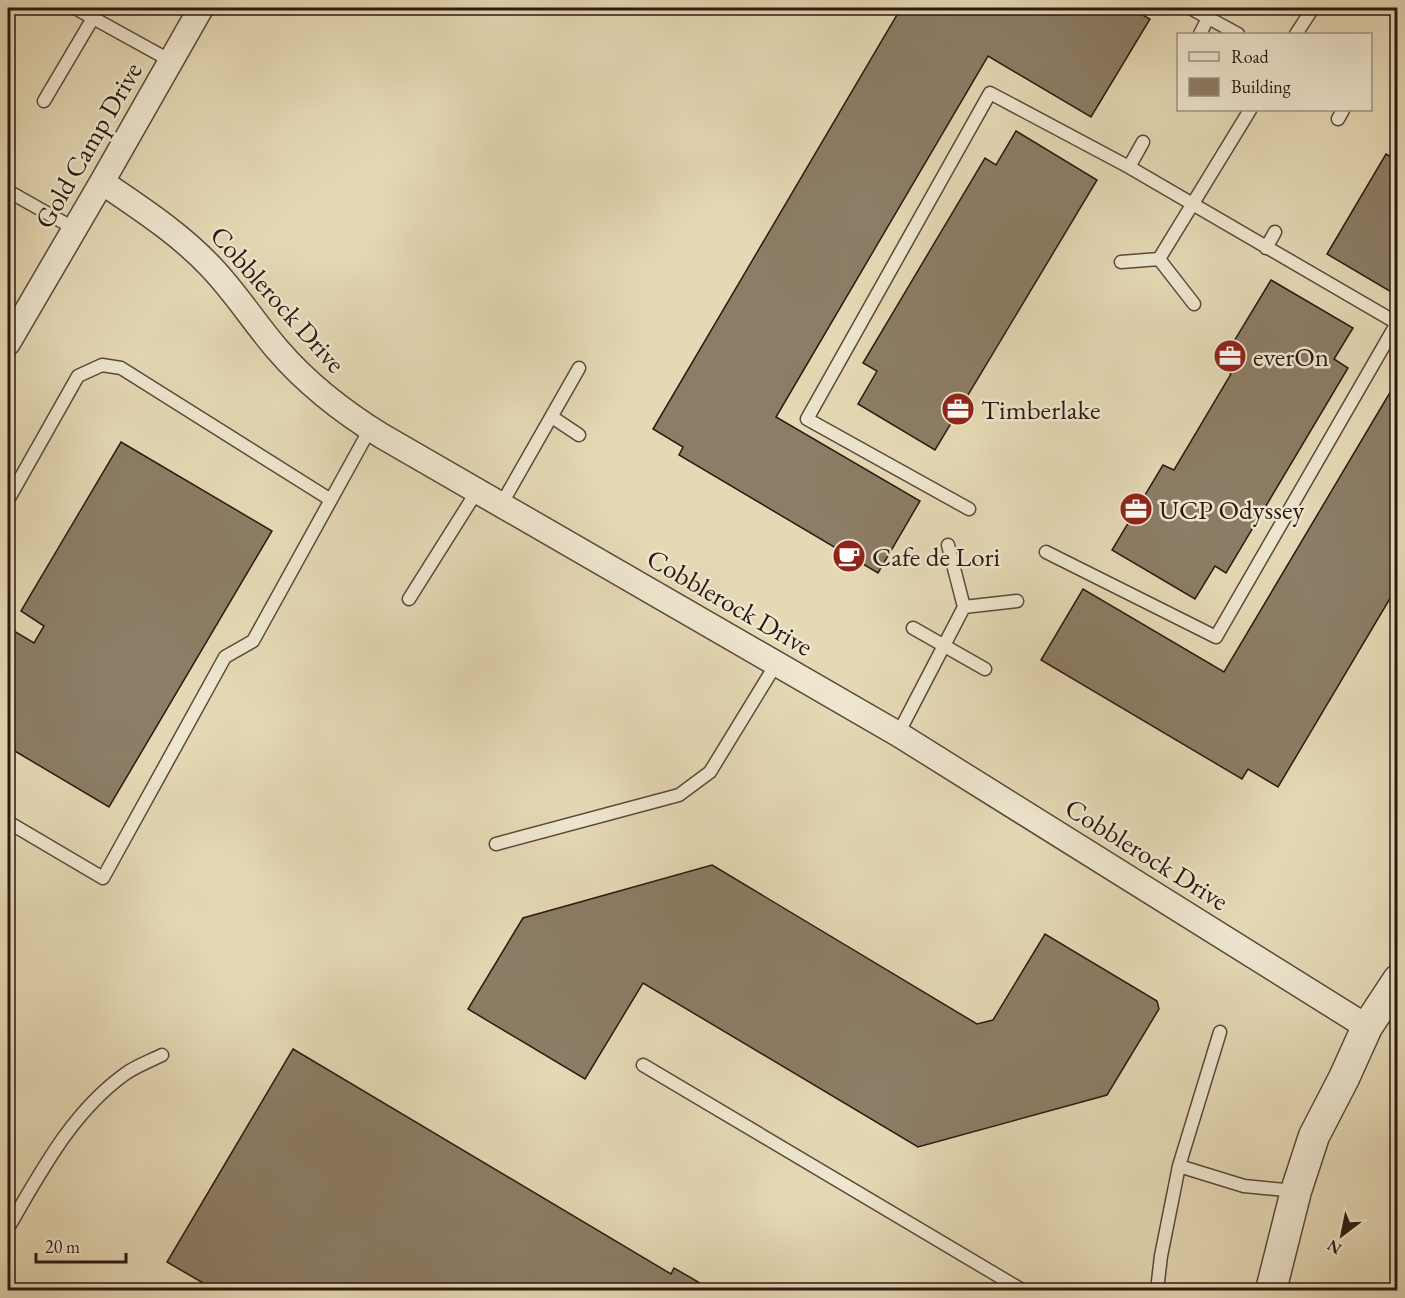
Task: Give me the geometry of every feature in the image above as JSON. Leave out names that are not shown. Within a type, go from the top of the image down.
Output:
[{"type":"street","name":"Gold Camp Drive","points":[[8,343],[201,8]]},
{"type":"street","name":"Cobblerock Drive","points":[[102,182],[183,241],[233,291],[276,347],[299,372],[324,396],[370,429],[898,734],[1367,1027]]},
{"type":"street","points":[[1271,1290],[1296,1191],[1314,1136],[1367,1027],[1398,980]]},
{"type":"lane","points":[[75,8],[171,61]]},
{"type":"lane","points":[[1190,8],[1236,33]]},
{"type":"lane","points":[[1297,33],[1313,8]]},
{"type":"lane","points":[[45,102],[93,18]]},
{"type":"lane","points":[[1200,33],[1208,18]]},
{"type":"lane","points":[[969,509],[807,419],[990,93],[1129,167],[1397,323],[1215,637],[1046,552]]},
{"type":"lane","points":[[1160,259],[1250,111]]},
{"type":"lane","points":[[1129,167],[1143,142]]},
{"type":"lane","points":[[8,191],[75,229]]},
{"type":"lane","points":[[1266,248],[1275,231]]},
{"type":"lane","points":[[1121,262],[1160,259]]},
{"type":"lane","points":[[1160,259],[1194,304]]},
{"type":"lane","points":[[8,500],[78,376],[102,365],[121,368],[331,500]]},
{"type":"lane","points":[[501,505],[579,368]]},
{"type":"lane","points":[[552,417],[579,435]]},
{"type":"lane","points":[[8,822],[103,878],[225,657],[253,641],[370,429]]},
{"type":"lane","points":[[409,599],[477,491]]},
{"type":"lane","points":[[898,734],[963,607],[948,544]]},
{"type":"lane","points":[[963,607],[1017,601]]},
{"type":"lane","points":[[913,628],[985,669]]},
{"type":"lane","points":[[496,844],[679,795],[710,772],[776,664]]},
{"type":"lane","points":[[1157,1290],[1161,1256],[1179,1166],[1220,1032]]},
{"type":"lane","points":[[8,1228],[57,1145],[91,1103],[126,1072],[162,1055]]},
{"type":"lane","points":[[643,1065],[1022,1290]]},
{"type":"lane","points":[[1179,1166],[1244,1186],[1296,1191]]},
{"type":"building","points":[[901,8],[1130,8],[1150,19],[1091,117],[988,56],[776,417],[920,501],[878,573],[679,455],[683,447],[653,429]]},
{"type":"building","points":[[1016,131],[1097,180],[935,450],[858,404],[877,371],[863,363],[985,158],[996,165]]},
{"type":"building","points":[[1386,154],[1398,161],[1398,296],[1327,254]]},
{"type":"building","points":[[1271,280],[1353,328],[1334,359],[1348,368],[1226,573],[1215,566],[1195,599],[1112,550],[1163,465],[1174,470],[1231,374],[1219,366]]},
{"type":"building","points":[[1398,379],[1398,585],[1278,787],[1248,769],[1242,779],[1041,660],[1083,589],[1224,672]]},
{"type":"building","points":[[121,442],[272,531],[109,807],[8,747],[8,630],[9,628],[34,643],[44,626],[21,611]]},
{"type":"building","points":[[712,865],[977,1024],[993,1020],[1045,934],[1157,1001],[1159,1009],[1107,1095],[918,1147],[643,983],[585,1079],[468,1009],[523,918]]},
{"type":"building","points":[[293,1049],[671,1274],[674,1268],[712,1290],[215,1290],[167,1262]]},
{"type":"place","name":"everOn","points":[[1230,356]]},
{"type":"place","name":"Timberlake","points":[[958,409]]},
{"type":"place","name":"UCP Odyssey","points":[[1136,509]]},
{"type":"place","name":"Cafe de Lori","points":[[849,556]]}]
